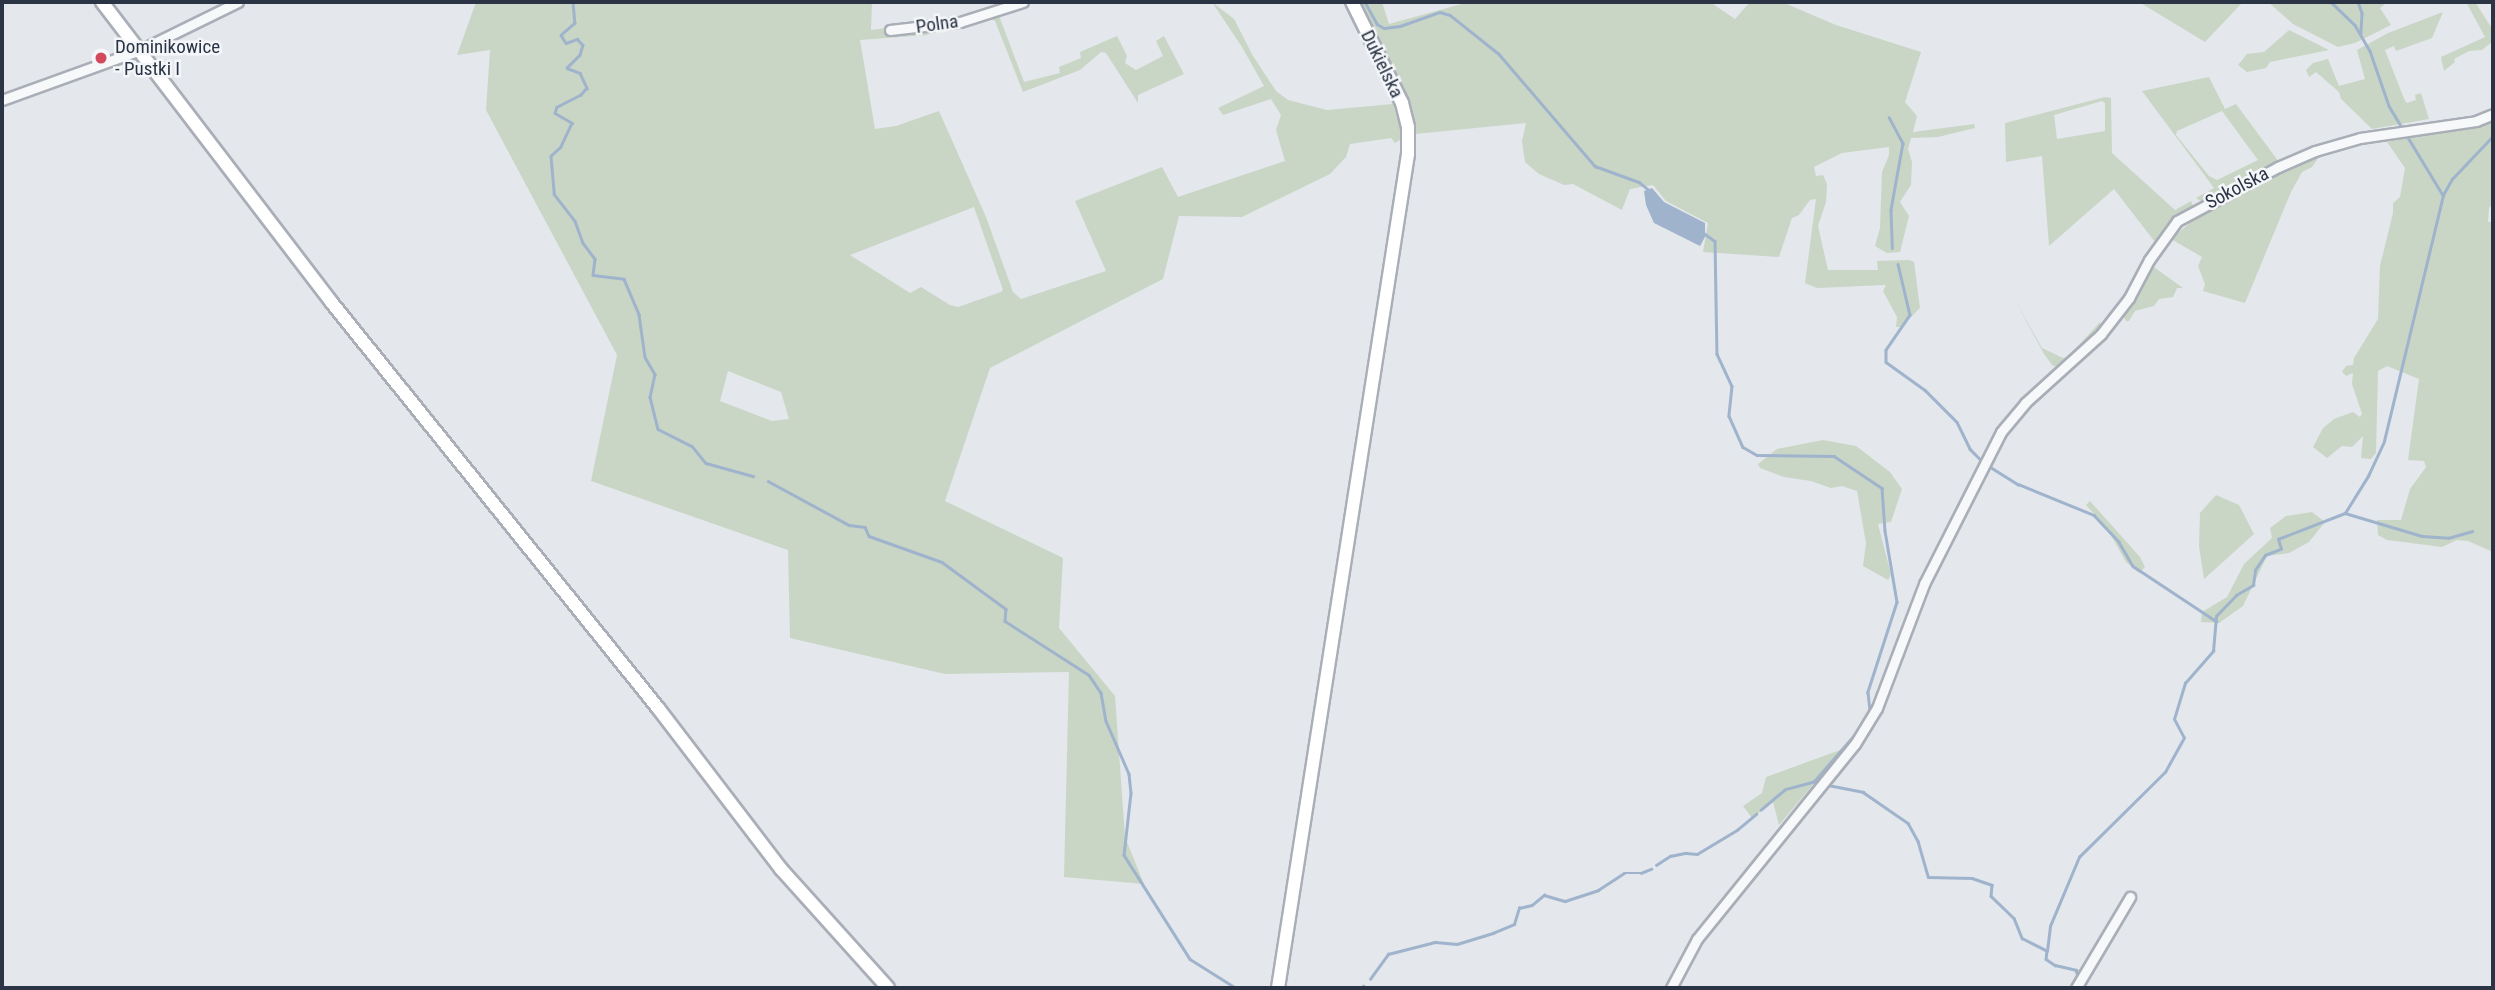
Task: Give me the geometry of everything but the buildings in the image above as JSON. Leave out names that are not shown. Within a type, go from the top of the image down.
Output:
[{"type":"street","points":[[102,2],[332,303],[658,708],[789,878],[888,988]]},
{"type":"street","points":[[2,100],[140,50],[238,2]]},
{"type":"street","name":"Polna","points":[[890,30],[960,22],[1023,2]]},
{"type":"street","name":"Dukielska","points":[[1278,988],[1407,163],[1408,127],[1402,103],[1352,2]]},
{"type":"street","name":"Sokolska","points":[[1671,988],[1697,939],[1855,744],[1877,708],[1924,584],[2001,432],[2025,403],[2101,334],[2129,298],[2149,260],[2177,221],[2278,167],[2315,151],[2360,138],[2476,121],[2493,114]]},
{"type":"street","points":[[2076,988],[2130,897]]},
{"type":"green space","points":[[476,2],[872,2],[871,30],[998,13],[1024,82],[1060,73],[1059,67],[1081,58],[1080,52],[1117,36],[1127,56],[1125,63],[1136,70],[1163,56],[1156,41],[1164,36],[1184,74],[1138,95],[1138,103],[1106,53],[1101,52],[1080,70],[1023,92],[995,21],[991,19],[926,35],[860,40],[875,129],[896,126],[939,111],[986,217],[1013,292],[1021,299],[1106,271],[1075,201],[1162,167],[1178,197],[1285,161],[1276,130],[1281,115],[1271,99],[1223,115],[1218,108],[1264,86],[1212,2],[1234,19],[1253,56],[1276,91],[1288,100],[1327,110],[1393,104],[1402,134],[1400,140],[1395,143],[1391,138],[1350,144],[1346,157],[1330,174],[1242,217],[1179,216],[1163,279],[990,368],[945,501],[1063,558],[1059,628],[1115,696],[1125,837],[1144,884],[1064,877],[1069,672],[945,674],[790,638],[788,550],[591,481],[617,355],[486,110],[490,50],[457,55]],"holes":[[[974,207],[1003,290],[1001,292],[958,307],[921,287],[910,293],[850,255]],[[728,371],[781,392],[789,419],[772,421],[720,401]]]},
{"type":"green space","points":[[1360,2],[1382,2],[1389,24],[1469,2],[1710,2],[1735,19],[1750,2],[1782,2],[1836,25],[1921,52],[1905,102],[1917,116],[1913,132],[1974,124],[1975,128],[1938,137],[1911,138],[1908,149],[1912,162],[1911,185],[1900,202],[1909,216],[1900,252],[1887,253],[1875,246],[1880,228],[1882,172],[1889,155],[1889,147],[1842,153],[1814,167],[1816,176],[1823,175],[1827,184],[1826,202],[1818,226],[1828,270],[1878,270],[1877,261],[1914,262],[1920,308],[1901,327],[1896,327],[1897,317],[1883,291],[1886,285],[1817,288],[1805,283],[1816,199],[1810,200],[1799,215],[1792,218],[1779,257],[1703,252],[1708,223],[1666,201],[1653,185],[1630,189],[1622,210],[1573,184],[1564,185],[1539,174],[1525,162],[1522,141],[1526,123],[1415,134],[1413,115]]},
{"type":"green space","points":[[2139,2],[2243,2],[2205,42]]},
{"type":"green space","points":[[2268,2],[2387,2],[2380,8],[2391,25],[2355,43],[2338,47],[2293,24]]},
{"type":"green space","points":[[2466,2],[2475,2],[2493,30],[2493,41],[2482,50],[2469,51],[2454,59],[2455,62],[2444,71],[2441,57],[2485,37]]},
{"type":"green space","points":[[2443,12],[2432,38],[2396,51],[2394,46],[2385,50],[2405,101],[2407,103],[2416,100],[2415,95],[2421,93],[2429,119],[2372,129],[2341,99],[2339,92],[2316,72],[2309,77],[2306,70],[2313,63],[2328,59],[2339,86],[2365,79],[2357,50],[2388,33]]},
{"type":"green space","points":[[2289,30],[2329,50],[2270,62],[2266,68],[2247,72],[2238,65],[2247,54],[2264,52]]},
{"type":"green space","points":[[2209,77],[2225,109],[2236,104],[2279,162],[2201,201],[2196,198],[2214,188],[2142,91]],"holes":[[[2222,111],[2258,160],[2217,180],[2209,176],[2176,135],[2177,131]]]},
{"type":"green space","points":[[2105,97],[2111,98],[2112,153],[2175,210],[2191,201],[2193,206],[2178,216],[2155,242],[2114,189],[2049,246],[2042,156],[2006,162],[2005,123]],"holes":[[[2102,101],[2105,103],[2105,131],[2057,139],[2054,115]]]},
{"type":"green space","points":[[2493,119],[2493,202],[2489,208],[2488,222],[2493,222],[2493,552],[2468,541],[2457,540],[2442,547],[2387,540],[2378,535],[2377,520],[2401,520],[2410,489],[2426,467],[2424,461],[2408,460],[2419,379],[2387,366],[2378,371],[2376,453],[2371,459],[2361,458],[2363,436],[2352,447],[2342,446],[2327,458],[2313,447],[2323,428],[2334,419],[2353,412],[2360,417],[2362,414],[2352,384],[2353,373],[2346,376],[2342,372],[2346,366],[2353,365],[2354,358],[2378,319],[2380,266],[2393,203],[2400,197],[2405,168],[2387,142]]},
{"type":"green space","points":[[2321,154],[2312,167],[2302,172],[2291,192],[2245,303],[2203,291],[2205,284],[2198,266],[2202,257],[2171,239],[2211,205]]},
{"type":"green space","points":[[2151,265],[2183,288],[2177,288],[2173,297],[2159,299],[2154,306],[2135,311],[2129,321],[2126,321],[2124,317],[2134,305],[2129,304]]},
{"type":"green space","points":[[2015,300],[2042,348],[2063,358],[2068,357],[2100,322],[2102,326],[2094,337],[2060,366],[2053,366],[2044,354]]},
{"type":"green space","points":[[1823,440],[1856,446],[1890,472],[1902,489],[1891,522],[1878,524],[1891,574],[1888,580],[1863,566],[1866,543],[1857,491],[1784,477],[1760,468],[1758,464],[1777,449]]},
{"type":"green space","points":[[2216,495],[2239,505],[2254,534],[2204,579],[2199,546],[2200,513]]},
{"type":"green space","points":[[2090,501],[2140,557],[2145,567],[2139,573],[2126,562],[2107,528],[2086,505]]},
{"type":"green space","points":[[2312,512],[2325,522],[2309,542],[2289,553],[2267,556],[2243,606],[2219,623],[2201,622],[2202,612],[2227,597],[2244,564],[2272,538],[2270,528],[2286,516]]},
{"type":"green space","points":[[1843,749],[1779,825],[1773,802],[1752,818],[1743,806],[1762,793],[1766,777]]},
{"type":"water","points":[[1652,188],[1664,202],[1705,223],[1705,237],[1700,246],[1654,223],[1646,205],[1644,191]]},
{"type":"waterway","points":[[573,2],[575,23],[561,35],[566,43],[577,39],[583,45],[580,55],[567,68],[580,73],[587,88],[581,95],[557,107],[555,113],[572,123],[561,147],[551,156],[554,194],[575,221],[583,243],[595,259],[593,275],[624,279],[639,315],[645,357],[655,374],[650,397],[658,429],[692,446],[706,463],[753,476]]},
{"type":"waterway","points":[[1365,2],[1377,24],[1384,28],[1400,26],[1440,12],[1450,15],[1499,54],[1595,166],[1639,182],[1650,191]]},
{"type":"waterway","points":[[2331,2],[2355,25],[2370,51],[2389,106],[2443,195]]},
{"type":"waterway","points":[[2358,2],[2362,13],[2361,33]]},
{"type":"waterway","points":[[1889,117],[1903,143],[1891,210],[1892,248]]},
{"type":"waterway","points":[[2047,951],[2050,926],[2079,857],[2165,772],[2184,738],[2174,719],[2185,683],[2213,651],[2216,616],[2236,595],[2253,585],[2255,570],[2265,555],[2281,549],[2278,539],[2345,513],[2368,476],[2384,441],[2443,195],[2452,179],[2493,136]]},
{"type":"waterway","points":[[1701,231],[1715,241],[1717,354],[1732,386],[1729,416],[1743,447],[1757,455],[1834,456],[1882,488],[1885,531],[1897,602],[1868,692],[1870,711],[1855,735],[1814,782],[1785,790],[1761,810]]},
{"type":"waterway","points":[[1898,264],[1910,315],[1886,350],[1886,362],[1925,390],[1957,422],[1970,449],[1979,458]]},
{"type":"waterway","points":[[1992,468],[2018,484],[2094,515],[2119,542],[2133,566],[2216,621]]},
{"type":"waterway","points":[[768,481],[849,525],[865,527],[869,536],[942,562],[1006,609],[1005,621],[1089,675],[1101,693],[1106,721],[1129,774],[1131,793],[1124,855],[1190,959],[1236,988]]},
{"type":"waterway","points":[[2345,513],[2422,536],[2448,538],[2472,531]]},
{"type":"waterway","points":[[1828,785],[1863,792],[1908,823],[1918,841],[1928,877],[1972,878],[1992,885],[1991,896],[2014,918],[2022,938],[2047,951],[2046,959],[2055,965],[2076,970],[2078,976]]},
{"type":"waterway","points":[[1656,865],[1670,856],[1697,854],[1737,830],[1756,814]]},
{"type":"waterway","points":[[1370,979],[1388,954],[1435,942],[1457,944],[1493,933],[1514,924],[1519,908],[1532,905],[1544,895],[1565,901],[1598,890],[1624,873],[1641,873],[1651,869]]},
{"type":"place","name":"Dominikowice - Pustki I","points":[[101,58]]}]
